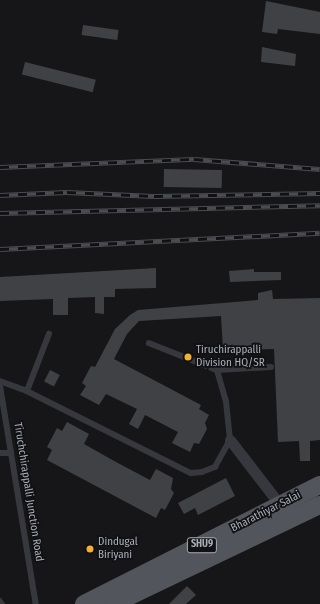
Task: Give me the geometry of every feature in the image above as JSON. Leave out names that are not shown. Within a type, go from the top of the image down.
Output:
[{"type":"main road","name":"Bharathiyar Salai","points":[[84,604],[320,485]]},
{"type":"main road","name":"Bharathiyar Salai","points":[[113,604],[296,517],[319,513]]},
{"type":"street","points":[[230,440],[280,505]]},
{"type":"lane","points":[[27,391],[49,334]]},
{"type":"lane","points":[[149,343],[217,370],[271,367]]},
{"type":"lane","points":[[0,382],[27,391],[191,473],[216,467],[226,453],[230,440],[226,402],[217,370]]},
{"type":"lane","name":"Tiruchchirappalli Junction Road","points":[[0,382],[2,415],[11,453],[36,604]]},
{"type":"lane","points":[[0,453],[11,453]]},
{"type":"building","points":[[266,1],[320,12],[320,34],[278,29],[277,34],[262,32]]},
{"type":"building","points":[[83,25],[119,30],[117,40],[82,35]]},
{"type":"building","points":[[262,47],[296,54],[295,66],[261,62]]},
{"type":"building","points":[[25,62],[96,80],[93,92],[22,75]]},
{"type":"building","points":[[164,169],[222,170],[222,188],[164,187]]},
{"type":"building","points":[[156,268],[156,288],[115,289],[115,297],[104,297],[104,314],[95,313],[95,297],[68,298],[68,315],[53,315],[53,299],[0,301],[0,277]]},
{"type":"building","points":[[254,269],[254,272],[281,272],[281,280],[230,282],[229,271]]},
{"type":"building","points":[[272,290],[273,299],[320,298],[320,440],[310,441],[310,461],[300,461],[299,441],[278,442],[274,349],[223,350],[221,316],[139,321],[127,334],[114,359],[201,405],[199,409],[209,415],[205,423],[207,429],[199,444],[194,443],[190,452],[172,443],[178,432],[145,415],[138,429],[129,424],[137,409],[106,394],[99,405],[80,395],[86,386],[82,383],[91,366],[95,367],[115,329],[130,315],[138,310],[258,300],[258,293]]},
{"type":"building","points":[[50,370],[60,375],[54,387],[44,382]]},
{"type":"building","points":[[67,422],[89,434],[84,444],[150,480],[156,469],[173,478],[171,489],[174,493],[165,510],[161,508],[156,518],[47,460],[52,450],[47,447],[57,428],[62,431]]},
{"type":"building","points":[[226,478],[235,496],[198,515],[195,508],[184,514],[178,503]]},
{"type":"building","points":[[187,586],[196,595],[186,604],[169,604]]},
{"type":"railway","points":[[0,167],[194,159],[320,169]]},
{"type":"railway","points":[[0,195],[67,192],[154,196],[320,193]]},
{"type":"railway","points":[[0,213],[320,205]]},
{"type":"railway","points":[[0,249],[320,233]]},
{"type":"place","name":"Tiruchirappalli Division HQ/SR","points":[[188,357]]},
{"type":"place","name":"Dindugal Biriyani","points":[[90,549]]}]
